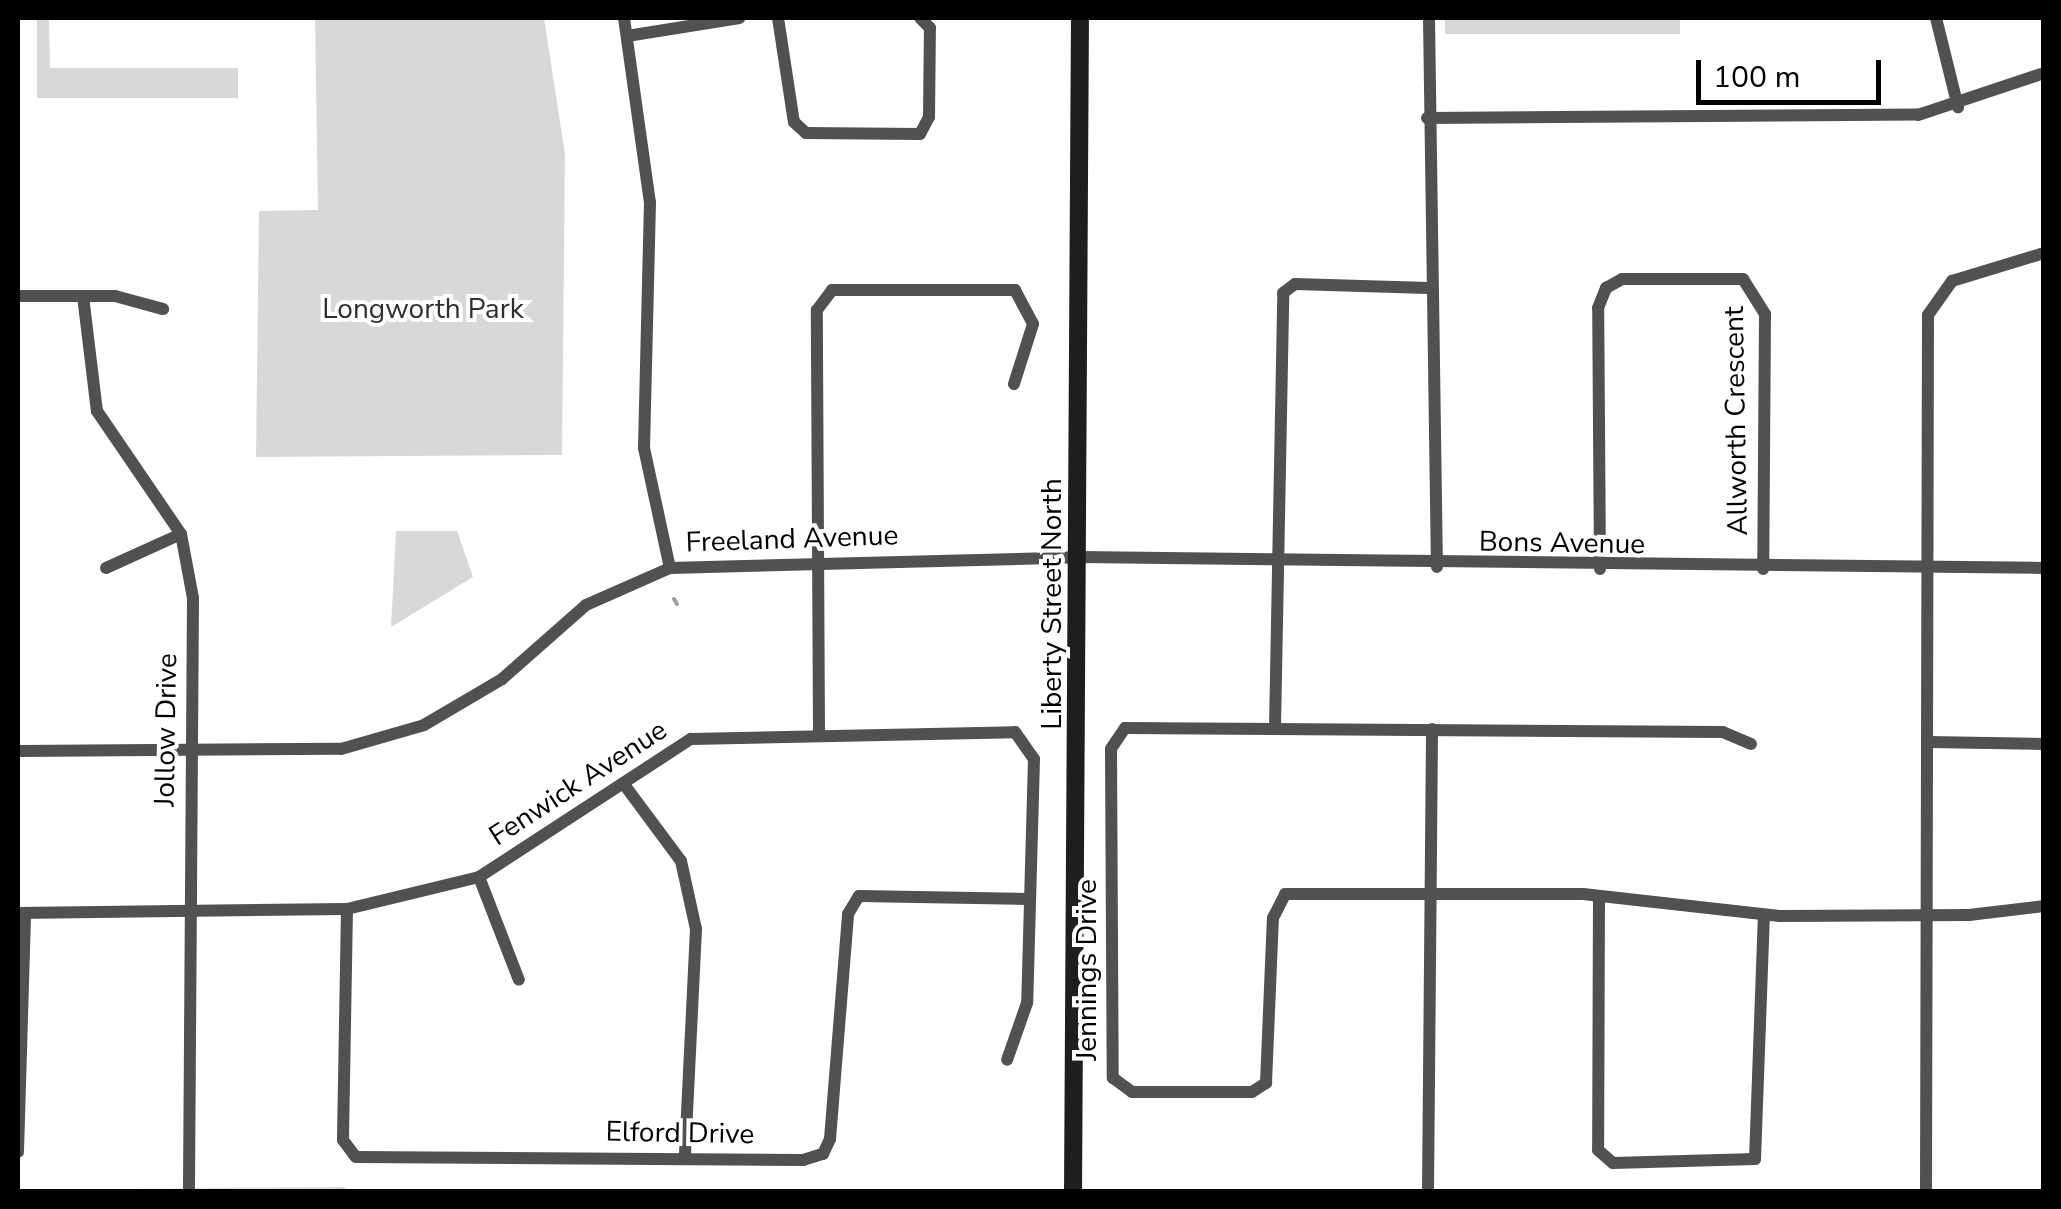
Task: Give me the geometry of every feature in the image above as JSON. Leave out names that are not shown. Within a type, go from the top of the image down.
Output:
[{"type":"main road","name":"Liberty Street North","points":[[1072,1192],[1080,558],[1080,18]]},
{"type":"street","points":[[624,18],[650,202],[644,448],[670,568]]},
{"type":"street","points":[[627,36],[740,18]]},
{"type":"street","points":[[778,18],[794,122],[806,133],[920,134],[929,117],[930,28],[920,18]]},
{"type":"street","points":[[1429,18],[1428,288],[1437,567]]},
{"type":"street","points":[[1936,18],[1958,107]]},
{"type":"street","points":[[1427,118],[1918,115],[1958,107],[2044,72]]},
{"type":"street","points":[[1926,1192],[1934,296],[2044,253]]},
{"type":"street","name":"Allworth Crescent","points":[[1600,569],[1598,308],[1606,288],[1622,280],[1743,279],[1764,314],[1763,569]]},
{"type":"street","points":[[1275,726],[1283,293],[1296,284],[1428,288]]},
{"type":"street","points":[[819,732],[817,310],[832,290],[1015,290],[1033,324],[1014,384]]},
{"type":"street","points":[[18,296],[153,300],[164,310]]},
{"type":"street","name":"Jollow Drive","points":[[83,296],[97,411],[180,534],[193,598],[190,1192]]},
{"type":"street","points":[[106,568],[180,534]]},
{"type":"street","name":"Freeland Avenue","points":[[18,750],[341,749],[424,725],[502,678],[586,605],[670,568],[819,560],[1080,558]]},
{"type":"street","name":"Bons Avenue","points":[[1080,558],[1600,569],[2044,568]]},
{"type":"street","name":"Jennings Drive","points":[[1432,892],[1296,892],[1278,900],[1272,1065],[1260,1090],[1132,1092],[1116,1084],[1111,750],[1125,728],[1275,726],[1723,732],[1751,744]]},
{"type":"street","points":[[1428,1192],[1432,729]]},
{"type":"street","name":"Fenwick Avenue","points":[[21,913],[347,910],[479,877],[626,787],[691,739],[819,732],[1014,732],[1034,759],[1028,898]]},
{"type":"street","points":[[1929,742],[2044,744]]},
{"type":"street","points":[[626,787],[681,862],[696,929],[685,1156]]},
{"type":"street","points":[[479,877],[519,980]]},
{"type":"street","points":[[1432,892],[1599,896],[1764,915],[1928,916],[2044,906]]},
{"type":"street","name":"Elford Drive","points":[[347,910],[343,1140],[356,1157],[823,1154],[848,914],[859,896],[1028,898]]},
{"type":"street","points":[[1599,896],[1598,1150],[1613,1162],[1755,1159],[1764,915]]},
{"type":"street","points":[[1008,1060],[1028,1004],[1028,898]]},
{"type":"street","points":[[18,1152],[21,913]]},
{"type":"green space","points":[[37,18],[49,18],[50,68],[238,68],[238,98],[37,98]]},
{"type":"green space","name":"Longworth Park","points":[[315,18],[544,18],[565,154],[562,455],[256,457],[259,211],[318,210]]},
{"type":"green space","points":[[1445,18],[1680,18],[1680,34],[1445,34]]},
{"type":"green space","points":[[396,531],[457,531],[473,577],[391,627]]},
{"type":"green space","points":[[344,1187],[349,1191],[18,1192],[18,1190]]},
{"type":"waterway","points":[[674,599],[677,604]]}]
